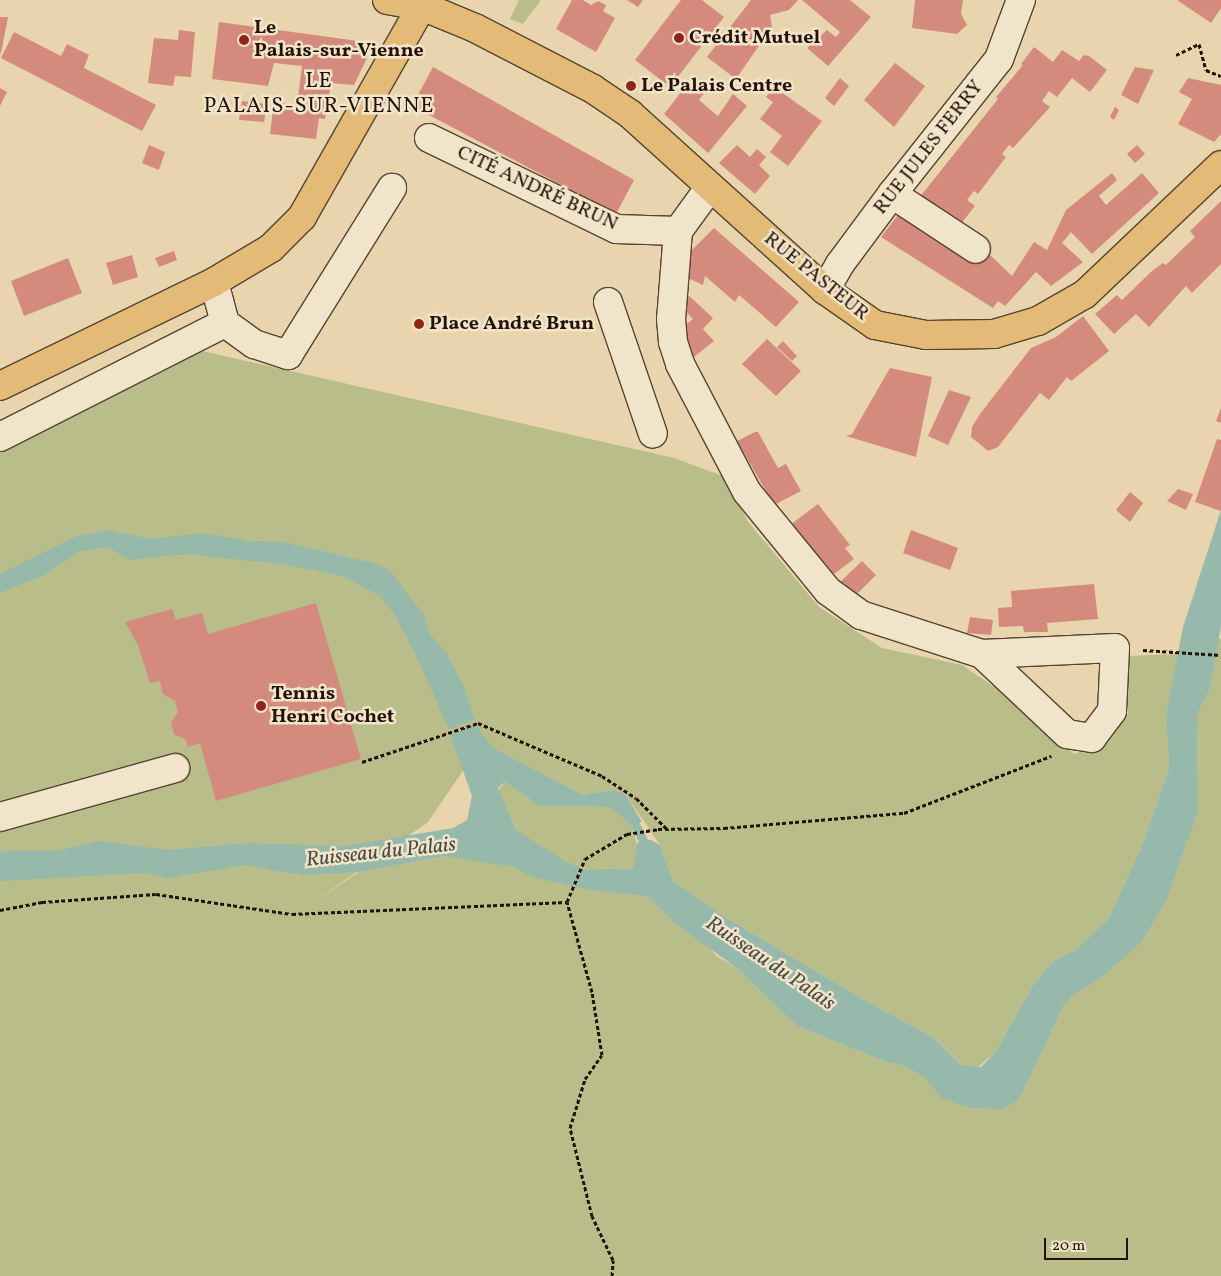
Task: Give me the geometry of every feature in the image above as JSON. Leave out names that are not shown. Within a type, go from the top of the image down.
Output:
[{"type":"main road","name":"RUE PASTEUR","points":[[387,0],[423,3],[593,89],[630,114],[825,290],[875,325],[926,335],[994,334],[1038,321],[1085,294],[1221,166]]},
{"type":"main road","points":[[0,386],[214,282],[270,248],[302,217],[423,3]]},
{"type":"street","name":"RUE JULES FERRY","points":[[825,290],[840,264],[892,194],[1000,59],[1021,0]]},
{"type":"street","name":"CITÉ ANDRÉ BRUN","points":[[429,138],[616,229],[678,231]]},
{"type":"street","points":[[710,187],[678,231],[670,319],[673,342],[680,364],[747,492],[828,591],[861,615],[982,654],[1115,648],[1112,711],[1092,738],[1066,734],[982,654]]},
{"type":"street","points":[[214,282],[225,323],[254,344],[288,355],[392,188]]},
{"type":"street","points":[[892,194],[976,249]]},
{"type":"street","points":[[608,302],[653,434]]},
{"type":"street","points":[[0,436],[225,323]]},
{"type":"street","points":[[0,817],[175,768]]},
{"type":"path","points":[[1176,55],[1199,44],[1206,70],[1221,76]]},
{"type":"path","points":[[1175,651],[1219,655]]},
{"type":"path","points":[[362,762],[478,722],[602,776],[636,798],[667,829]]},
{"type":"path","points":[[612,1276],[613,1260],[592,1216],[570,1128],[584,1079],[602,1056],[592,992],[567,902],[586,859],[627,834],[658,829],[724,828],[904,813],[1053,755]]},
{"type":"path","points":[[0,910],[42,902],[156,894],[292,914],[567,902]]},
{"type":"green space","points":[[519,0],[541,0],[523,24],[510,19]]},
{"type":"green space","points":[[189,348],[674,458],[723,476],[749,523],[819,607],[882,648],[962,665],[1015,701],[1074,754],[1107,743],[1128,714],[1128,656],[1178,654],[1166,713],[1169,768],[1143,843],[1108,919],[1077,949],[1053,961],[1033,985],[996,1051],[978,1067],[961,1065],[933,1037],[871,1004],[720,914],[673,881],[660,845],[626,795],[614,790],[583,795],[492,747],[484,740],[428,822],[311,904],[359,872],[446,856],[505,782],[539,806],[610,807],[631,825],[637,844],[716,956],[734,966],[797,1026],[886,1062],[905,1066],[925,1078],[944,1099],[1019,1100],[1064,1005],[1073,995],[1100,979],[1140,942],[1198,810],[1197,715],[1210,689],[1218,638],[1221,639],[1221,1276],[0,1276],[0,447]]},
{"type":"water","name":"Ruisseau du Palais","points":[[1221,510],[1221,626],[1210,689],[1197,715],[1198,810],[1166,901],[1141,942],[1100,979],[1073,995],[1064,1005],[1019,1100],[1001,1109],[970,1108],[943,1099],[925,1078],[905,1066],[886,1062],[797,1026],[734,966],[676,924],[647,896],[590,890],[532,877],[514,867],[446,856],[359,872],[302,875],[245,865],[168,878],[145,873],[0,881],[0,852],[6,851],[55,851],[100,841],[168,850],[247,843],[344,846],[453,828],[467,820],[472,796],[450,734],[476,725],[492,747],[583,795],[614,790],[626,795],[642,822],[631,825],[610,807],[539,806],[505,782],[498,788],[515,829],[564,861],[584,870],[633,869],[637,844],[641,840],[651,840],[660,845],[673,881],[720,914],[871,1004],[933,1037],[961,1065],[981,1067],[996,1051],[1033,985],[1053,961],[1077,949],[1108,919],[1143,843],[1169,768],[1166,713],[1183,627]]},
{"type":"water","points":[[107,530],[151,539],[204,533],[248,541],[283,542],[381,565],[390,571],[425,616],[429,633],[447,654],[465,689],[474,720],[449,729],[413,649],[394,614],[380,596],[343,576],[281,564],[185,554],[129,560],[108,547],[80,551],[44,575],[0,593],[0,574],[77,536]]},
{"type":"building","points":[[572,0],[583,0],[591,5],[598,1],[606,5],[603,11],[615,18],[596,52],[556,29]]},
{"type":"building","points":[[627,0],[643,0],[638,7]]},
{"type":"building","name":"Crédit Mutuel","points":[[681,0],[702,0],[724,17],[670,87],[635,60]]},
{"type":"building","points":[[751,0],[798,0],[789,10],[770,15],[772,27],[736,79],[707,57]]},
{"type":"building","points":[[802,0],[850,0],[871,17],[828,66],[807,48],[827,30],[836,37],[840,32]]},
{"type":"building","points":[[915,0],[963,0],[961,14],[967,25],[957,34],[912,28]]},
{"type":"building","points":[[1177,0],[1221,0],[1221,8],[1211,23]]},
{"type":"building","points":[[0,17],[8,17],[1,53],[0,53]]},
{"type":"building","points":[[219,22],[358,41],[367,58],[354,85],[331,83],[325,119],[319,118],[316,139],[270,134],[274,102],[297,105],[302,66],[274,63],[268,86],[212,79]]},
{"type":"building","points":[[179,30],[195,32],[191,77],[175,76],[173,86],[148,83],[154,38],[178,40]]},
{"type":"building","points":[[14,32],[61,56],[67,44],[89,55],[84,68],[156,105],[142,131],[1,58]]},
{"type":"building","points":[[1034,47],[1053,62],[1062,50],[1079,61],[1084,55],[1089,56],[1107,70],[1090,92],[1072,78],[1057,97],[1049,91],[1042,101],[1050,107],[1013,148],[1009,145],[1002,154],[1006,157],[978,194],[974,191],[967,200],[975,206],[960,225],[919,198],[998,99],[996,97],[1023,65],[1021,64]]},
{"type":"building","points":[[895,63],[925,86],[894,127],[864,100]]},
{"type":"building","points":[[433,67],[634,180],[616,214],[412,106]]},
{"type":"building","points":[[1135,67],[1154,70],[1138,104],[1121,95]]},
{"type":"building","points":[[692,78],[707,89],[699,100],[718,116],[733,94],[747,106],[708,153],[664,114]]},
{"type":"building","points":[[840,78],[849,86],[834,106],[825,98]]},
{"type":"building","points":[[1188,78],[1221,85],[1221,134],[1214,142],[1178,124],[1192,99],[1179,92]]},
{"type":"building","points":[[774,87],[822,121],[788,166],[770,152],[782,136],[760,119],[773,102],[766,97]]},
{"type":"building","points":[[0,88],[7,92],[0,106]]},
{"type":"building","points":[[242,101],[267,104],[264,122],[239,120]]},
{"type":"building","points":[[1115,107],[1119,110],[1114,120],[1110,117]]},
{"type":"building","points":[[149,145],[165,152],[159,170],[142,163]]},
{"type":"building","points":[[737,145],[750,157],[757,149],[766,157],[759,165],[770,176],[755,194],[719,163]]},
{"type":"building","points":[[1137,145],[1145,154],[1135,163],[1127,154]]},
{"type":"building","points":[[1112,173],[1117,180],[1099,196],[1106,205],[1142,173],[1159,193],[1092,254],[1071,232],[1062,243],[1083,262],[1051,286],[1036,272],[1005,306],[998,301],[993,308],[881,237],[901,211],[988,253],[1012,276],[1034,242],[1047,250],[1066,210]]},
{"type":"building","points":[[1221,201],[1221,264],[1192,293],[1186,286],[1149,327],[1136,314],[1114,334],[1095,314],[1117,295],[1122,300],[1152,271],[1163,263],[1166,265],[1195,237],[1190,231]]},
{"type":"building","points":[[714,228],[799,302],[776,327],[739,295],[735,302],[705,276],[703,285],[686,277],[690,252]]},
{"type":"building","points":[[174,251],[177,260],[159,267],[155,258]]},
{"type":"building","points":[[132,255],[138,277],[113,285],[106,263]]},
{"type":"building","points":[[68,258],[82,293],[24,316],[11,281]]},
{"type":"building","points":[[686,293],[713,318],[703,329],[714,341],[689,361],[680,330],[693,319],[683,308]]},
{"type":"building","points":[[1083,316],[1109,351],[1071,381],[1067,377],[1049,400],[1040,393],[998,447],[988,451],[971,437],[972,427],[980,414],[1031,348],[1056,337]]},
{"type":"building","points":[[767,339],[801,371],[776,396],[742,364]]},
{"type":"building","points":[[783,341],[797,356],[792,361],[777,347]]},
{"type":"building","points":[[890,368],[932,377],[916,457],[846,436],[852,434]]},
{"type":"building","points":[[949,390],[971,397],[948,445],[928,436]]},
{"type":"building","points":[[1221,408],[1221,423],[1216,421]]},
{"type":"building","points":[[758,432],[778,468],[786,464],[801,491],[774,505],[737,441]]},
{"type":"building","points":[[1217,439],[1221,440],[1221,511],[1195,502]]},
{"type":"building","points":[[1178,489],[1193,494],[1186,510],[1167,501]]},
{"type":"building","points":[[1130,492],[1143,503],[1130,522],[1116,510]]},
{"type":"building","points":[[818,504],[850,545],[845,548],[854,559],[834,574],[825,563],[821,567],[790,525]]},
{"type":"building","points":[[911,530],[958,548],[950,570],[903,553]]},
{"type":"building","points":[[862,561],[876,575],[856,595],[839,583]]},
{"type":"building","points":[[1094,584],[1098,619],[1047,623],[1048,632],[1024,632],[1023,626],[999,627],[998,608],[1012,607],[1011,591]]},
{"type":"building","name":"Tennis Henri Cochet","points":[[316,603],[361,759],[216,801],[200,743],[188,747],[186,740],[174,734],[171,722],[178,712],[175,701],[163,694],[160,681],[150,683],[138,645],[125,622],[172,609],[176,620],[202,613],[208,634]]},
{"type":"building","points":[[970,617],[993,620],[991,635],[967,633]]},
{"type":"waterway","points":[[631,816],[647,849]]},
{"type":"place","name":"Crédit Mutuel","points":[[679,38]]},
{"type":"place","name":"Le Palais-sur-Vienne","points":[[244,40]]},
{"type":"place","name":"Le Palais Centre","points":[[631,86]]},
{"type":"place","name":"Place André Brun","points":[[419,324]]},
{"type":"place","name":"Tennis Henri Cochet","points":[[261,706]]},
{"type":"district","name":"LE PALAIS-SUR-VIENNE","points":[[319,94]]}]
